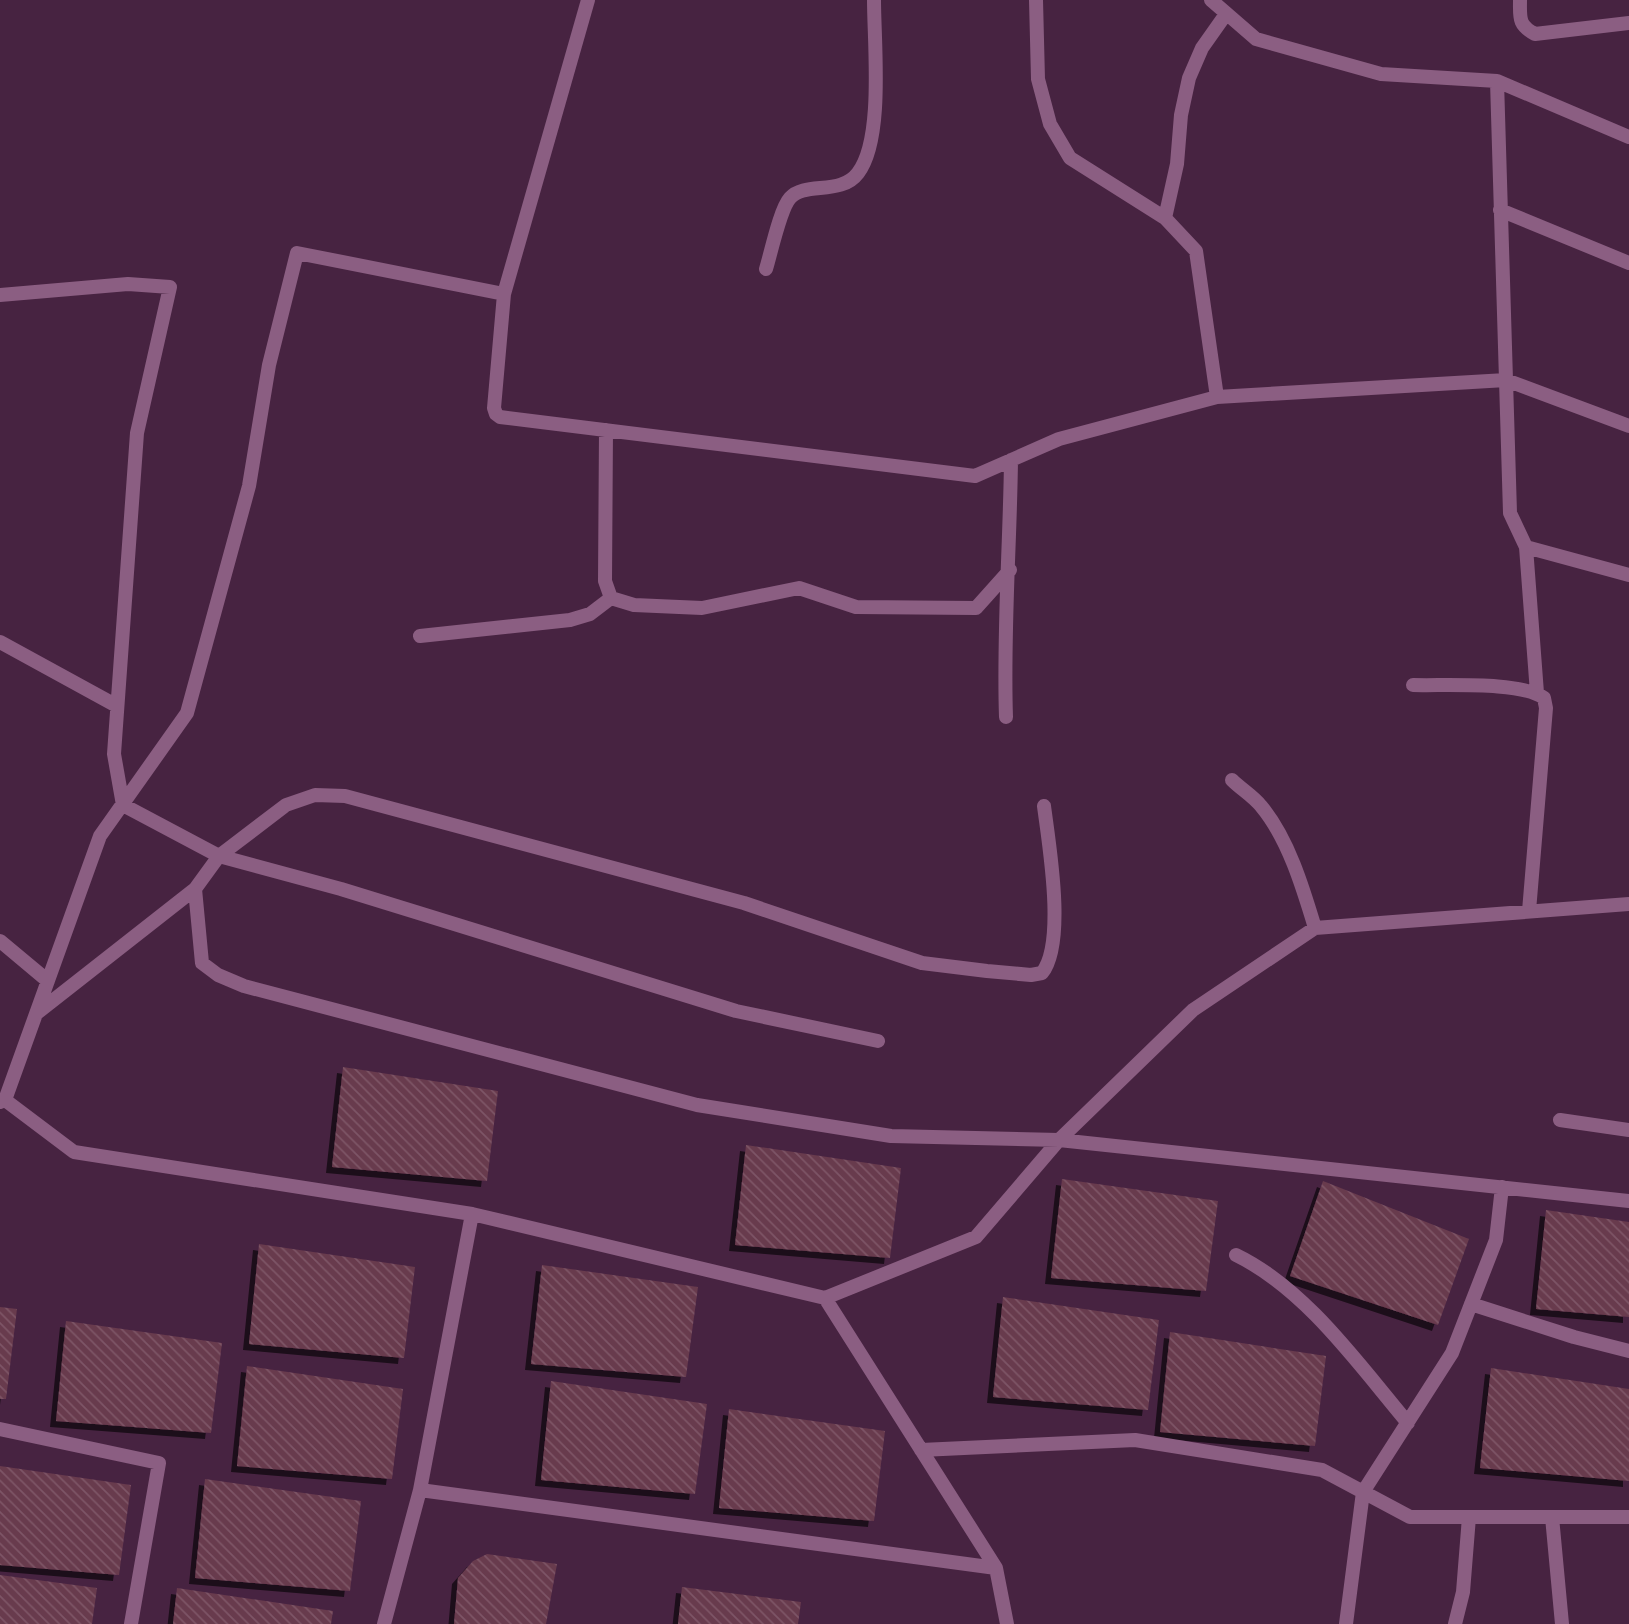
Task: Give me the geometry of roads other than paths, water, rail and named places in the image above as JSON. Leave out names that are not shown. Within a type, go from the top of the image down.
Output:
[{"type":"street","points":[[588,0],[504,294],[494,408],[500,416],[975,476],[1059,439],[1217,397],[1506,380],[1629,426]]},
{"type":"street","points":[[766,269],[785,206],[791,196],[843,186],[858,174],[867,154],[874,124],[874,0]]},
{"type":"street","points":[[1036,0],[1038,79],[1050,124],[1070,158],[1165,218],[1196,251],[1217,397]]},
{"type":"street","points":[[1211,0],[1256,39],[1381,74],[1497,81],[1629,137]]},
{"type":"street","points":[[1520,0],[1520,20],[1524,29],[1535,34],[1629,23]]},
{"type":"street","points":[[1165,218],[1177,164],[1181,115],[1188,78],[1202,48],[1226,14]]},
{"type":"street","points":[[1497,81],[1510,513],[1526,547],[1537,692]]},
{"type":"street","points":[[1500,211],[1629,263]]},
{"type":"street","points":[[504,294],[297,253],[269,365],[249,486],[187,713],[100,836],[2,1101],[74,1152],[472,1214],[825,1298],[976,1237],[1059,1140],[1193,1010],[1315,928],[1629,904]]},
{"type":"street","points":[[0,295],[128,284],[170,287],[137,433],[114,754],[123,805]]},
{"type":"street","points":[[606,430],[605,581],[611,598]]},
{"type":"street","points":[[1006,718],[1004,665],[1010,569],[1011,460]]},
{"type":"street","points":[[1526,547],[1629,575]]},
{"type":"street","points":[[611,598],[634,605],[702,608],[799,588],[856,607],[976,608],[1010,569]]},
{"type":"street","points":[[420,636],[570,620],[590,614],[611,598]]},
{"type":"street","points":[[0,642],[117,706]]},
{"type":"street","points":[[1413,685],[1519,688],[1537,692],[1544,698],[1546,708],[1529,911]]},
{"type":"street","points":[[1232,780],[1261,806],[1283,842],[1302,886],[1315,928]]},
{"type":"street","points":[[36,1014],[195,888],[219,856],[286,805],[315,795],[345,796],[744,903],[922,963],[1031,975],[1042,973],[1048,966],[1052,949],[1054,892],[1044,806]]},
{"type":"street","points":[[123,805],[219,856],[341,889],[736,1011],[878,1041]]},
{"type":"street","points":[[195,888],[202,963],[218,975],[244,986],[697,1105],[891,1136],[1059,1140],[1629,1201]]},
{"type":"street","points":[[0,941],[48,981]]},
{"type":"street","points":[[1560,1120],[1629,1130]]},
{"type":"street","points":[[1346,1624],[1363,1492],[1452,1353],[1496,1240],[1502,1187]]},
{"type":"street","points":[[384,1624],[420,1490],[472,1214]]},
{"type":"street","points":[[1236,1255],[1259,1266],[1301,1301],[1408,1423]]},
{"type":"street","points":[[825,1298],[996,1568],[1007,1624]]},
{"type":"street","points":[[1471,1304],[1629,1352]]},
{"type":"street","points":[[0,1429],[159,1463],[131,1624]]},
{"type":"street","points":[[921,1450],[1135,1440],[1322,1470],[1410,1517],[1629,1517]]},
{"type":"street","points":[[420,1490],[996,1568]]},
{"type":"street","points":[[1455,1624],[1463,1592],[1469,1517]]},
{"type":"street","points":[[1552,1517],[1562,1624]]}]
